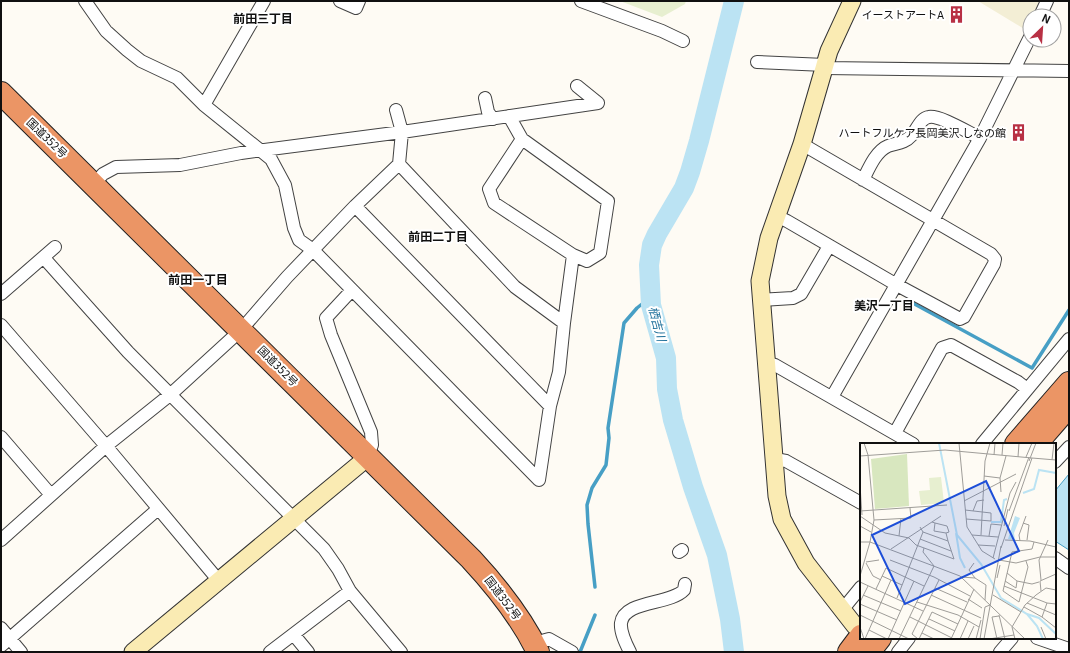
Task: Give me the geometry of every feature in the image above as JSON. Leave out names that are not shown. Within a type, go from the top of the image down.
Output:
[{"type":"highway","name":"国道352号","points":[[1,93],[368,455],[471,559],[499,590],[536,648]]},
{"type":"highway","points":[[1047,408],[1069,376]]},
{"type":"highway","points":[[1017,443],[1069,383]]},
{"type":"highway","points":[[1037,443],[1069,406]]},
{"type":"highway","points":[[1047,443],[1069,419]]},
{"type":"highway","points":[[849,652],[858,631]]},
{"type":"street","points":[[85,1],[106,31],[127,50],[141,61],[177,78],[204,105],[232,129],[261,150],[276,167],[285,185],[294,228],[299,240],[313,250],[539,480],[550,406],[559,372],[573,255]]},
{"type":"street","points":[[204,105],[264,1]]},
{"type":"street","points":[[340,1],[356,8],[359,1]]},
{"type":"street","points":[[580,1],[662,31],[683,41]]},
{"type":"street","points":[[852,1],[829,51],[802,144],[764,258],[760,280],[760,300],[775,459],[777,496],[782,519],[811,572],[843,609],[858,631]]},
{"type":"street","points":[[832,397],[891,292],[897,285],[934,221],[980,138],[1024,48]]},
{"type":"street","points":[[757,62],[824,67],[1069,72]]},
{"type":"street","points":[[94,184],[103,174],[116,167],[180,165],[261,150],[402,132],[598,103],[577,86]]},
{"type":"street","points":[[485,98],[488,112],[493,119]]},
{"type":"street","points":[[1,540],[106,446],[171,394],[241,330],[313,250],[355,206],[399,164],[402,132],[396,110]]},
{"type":"street","points":[[509,116],[522,139],[608,201],[600,254],[588,261],[573,255],[494,203],[490,196],[489,189],[522,139]]},
{"type":"street","points":[[863,180],[879,153],[888,146],[911,137],[923,119],[929,116],[980,138]]},
{"type":"street","points":[[778,217],[787,220],[897,285],[960,319],[964,317],[995,259],[991,254],[802,144]]},
{"type":"street","points":[[399,164],[515,287],[564,323]]},
{"type":"street","points":[[355,206],[550,406]]},
{"type":"street","points":[[760,300],[793,298],[801,294],[829,246]]},
{"type":"street","points":[[1,294],[56,247]]},
{"type":"street","points":[[44,258],[128,352],[324,550],[338,569],[350,591],[401,652]]},
{"type":"street","points":[[134,652],[362,462],[368,455],[372,445],[371,432],[330,335],[326,318],[352,290]]},
{"type":"street","points":[[1,325],[220,581]]},
{"type":"street","points":[[983,443],[1069,339]]},
{"type":"street","points":[[895,433],[942,348],[951,344],[1018,382],[1027,389]]},
{"type":"street","points":[[765,362],[775,365],[911,443]]},
{"type":"street","points":[[1,437],[51,495]]},
{"type":"street","points":[[1056,461],[1069,447]]},
{"type":"street","points":[[775,459],[786,461],[860,503]]},
{"type":"street","points":[[5,642],[158,509]]},
{"type":"street","points":[[1056,559],[1069,568]]},
{"type":"street","points":[[630,652],[621,628],[621,621],[626,613],[634,607],[674,598],[684,590],[685,584]]},
{"type":"street","points":[[843,609],[860,588]]},
{"type":"street","points":[[270,652],[350,591]]},
{"type":"street","points":[[1,628],[5,642],[21,652]]},
{"type":"street","points":[[294,635],[308,652]]},
{"type":"street","points":[[536,648],[550,639],[572,652]]},
{"type":"street","points":[[883,649],[907,639]]},
{"type":"street","points":[[1000,652],[1011,639]]},
{"type":"street","points":[[1040,639],[1069,649]]},
{"type":"shaded area","points":[[978,1],[1039,1],[1036,8],[1022,8],[1022,28]]},
{"type":"green space","points":[[620,1],[686,1],[685,4],[662,17]]},
{"type":"water","points":[[1069,474],[1069,550],[1056,542],[1056,490]]},
{"type":"waterway","name":"栖吉川","points":[[734,1],[690,172],[684,188],[652,245],[649,265],[651,305],[666,358],[667,389],[673,420],[693,487],[717,555],[730,619],[734,652]]},
{"type":"waterway","points":[[595,587],[587,505],[592,488],[606,465],[609,438],[608,428],[624,323],[637,308],[647,300],[651,291]]},
{"type":"waterway","points":[[909,301],[1032,368],[1069,310]]},
{"type":"waterway","points":[[580,652],[595,615]]},
{"type":"place","name":"イーストアートA","points":[[957,15]]},
{"type":"place","name":"ハートフルケア長岡美沢 しなの館","points":[[1019,133]]},
{"type":"district","name":"前田三丁目","points":[[263,19]]},
{"type":"district","name":"前田二丁目","points":[[438,237]]},
{"type":"district","name":"前田一丁目","points":[[198,280]]},
{"type":"district","name":"美沢一丁目","points":[[884,306]]}]
